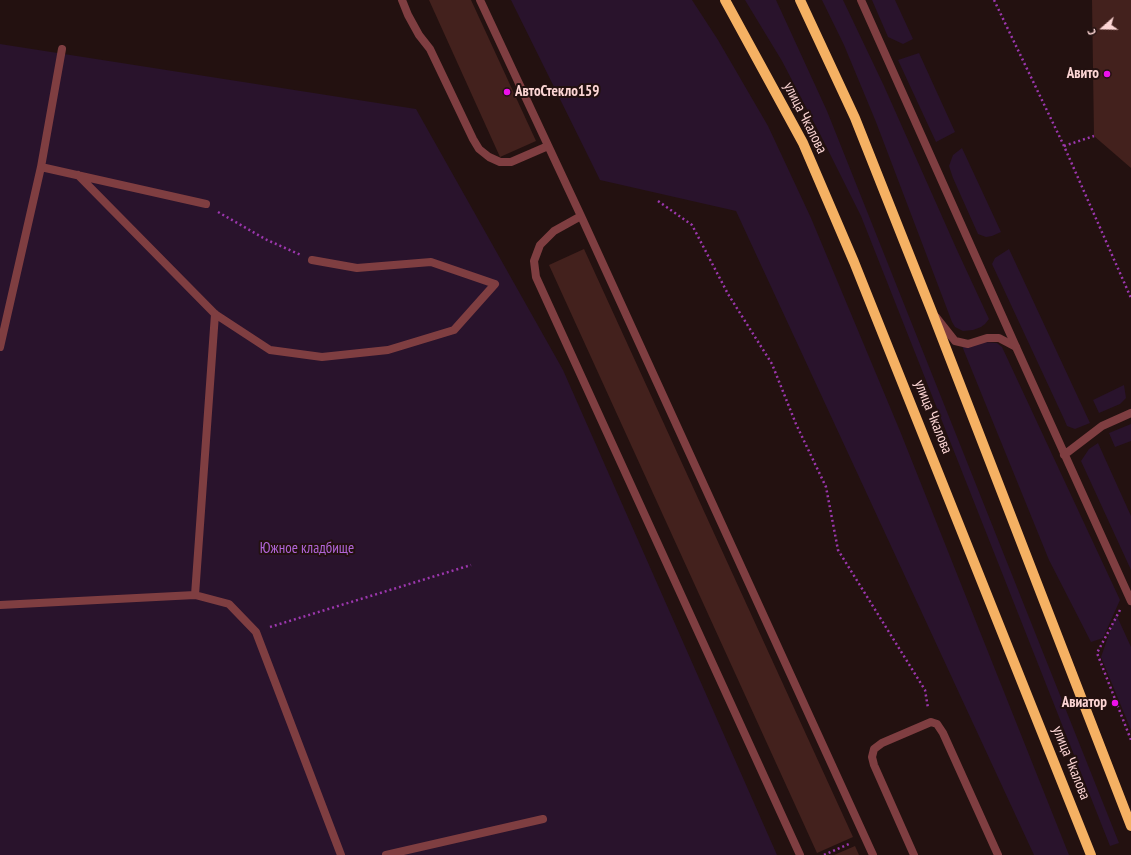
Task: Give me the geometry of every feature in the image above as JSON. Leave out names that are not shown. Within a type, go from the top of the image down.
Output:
[{"type":"main road","name":"улица Чкалова","points":[[725,0],[803,143],[854,262],[1091,855]]},
{"type":"main road","points":[[800,0],[855,118],[932,312],[1131,826]]},
{"type":"street","points":[[402,0],[419,35],[430,49],[479,149],[489,157],[500,162],[511,162],[548,146]]},
{"type":"street","points":[[480,0],[581,216],[873,855]]},
{"type":"street","points":[[862,0],[1064,455],[1131,601]]},
{"type":"street","points":[[0,347],[41,167],[62,49]]},
{"type":"street","points":[[41,167],[206,204]]},
{"type":"street","points":[[78,176],[215,314],[270,350],[322,357],[388,350],[454,330],[495,284],[431,262],[357,268],[312,260]]},
{"type":"street","points":[[581,216],[554,231],[540,245],[534,261],[536,277],[800,855]]},
{"type":"street","points":[[932,312],[955,341],[968,344],[987,338],[999,338],[1016,347]]},
{"type":"street","points":[[195,595],[215,314]]},
{"type":"street","points":[[1064,455],[1102,426],[1131,413]]},
{"type":"street","points":[[0,605],[195,595],[229,604],[256,632],[341,855]]},
{"type":"street","points":[[914,855],[874,765],[872,757],[874,749],[882,743],[931,722],[937,724],[943,733],[998,855]]},
{"type":"street","points":[[386,855],[543,819]]},
{"type":"path","points":[[994,0],[1064,146],[1131,298]]},
{"type":"path","points":[[1064,146],[1094,136]]},
{"type":"path","points":[[658,201],[692,225],[728,294],[772,364],[796,424],[826,487],[838,550],[925,690],[931,722]]},
{"type":"path","points":[[206,204],[267,240],[312,260]]},
{"type":"path","points":[[256,632],[471,565]]},
{"type":"path","points":[[1121,609],[1097,653],[1131,740]]},
{"type":"path","points":[[824,855],[865,837]]},
{"type":"green space","points":[[511,0],[692,0],[718,40],[768,126],[811,218],[900,431],[1069,855],[1034,855],[736,211],[600,180]]},
{"type":"green space","points":[[745,0],[776,0],[827,111],[1119,843],[1110,846],[861,216],[782,61]]},
{"type":"green space","points":[[822,0],[843,0],[884,86],[989,319],[981,327],[963,331],[955,327],[952,322],[876,122],[844,45]]},
{"type":"green space","points":[[872,0],[895,0],[913,39],[903,44],[888,37]]},
{"type":"green space","name":"Южное кладбище","points":[[0,44],[416,109],[563,370],[777,855],[0,855]]},
{"type":"green space","points":[[919,53],[955,132],[936,142],[898,60]]},
{"type":"green space","points":[[962,148],[1001,232],[992,236],[986,237],[978,234],[953,178],[949,166],[953,155]]},
{"type":"green space","points":[[1009,249],[1090,423],[1075,429],[1067,426],[992,264],[995,258]]},
{"type":"green space","points":[[985,342],[997,343],[1002,347],[1120,600],[1103,638],[1091,642],[1049,560],[962,346]]},
{"type":"green space","points":[[1124,385],[1126,398],[1120,404],[1099,413],[1093,400]]},
{"type":"green space","points":[[1131,424],[1131,441],[1115,447],[1109,433]]},
{"type":"green space","points":[[1098,443],[1131,516],[1131,570],[1081,461],[1089,449]]},
{"type":"green space","points":[[1116,614],[1131,647],[1131,730],[1101,657]]},
{"type":"building","points":[[429,0],[471,0],[536,141],[500,157]]},
{"type":"building","points":[[1092,0],[1131,0],[1131,168],[1094,136]]},
{"type":"building","points":[[584,249],[853,837],[817,853],[549,265]]},
{"type":"building","points":[[855,846],[859,855],[834,855]]},
{"type":"place","name":"Авито","points":[[1107,74]]},
{"type":"place","name":"АвтоСтекло159","points":[[507,92]]},
{"type":"place","name":"Авиатор","points":[[1115,703]]}]
